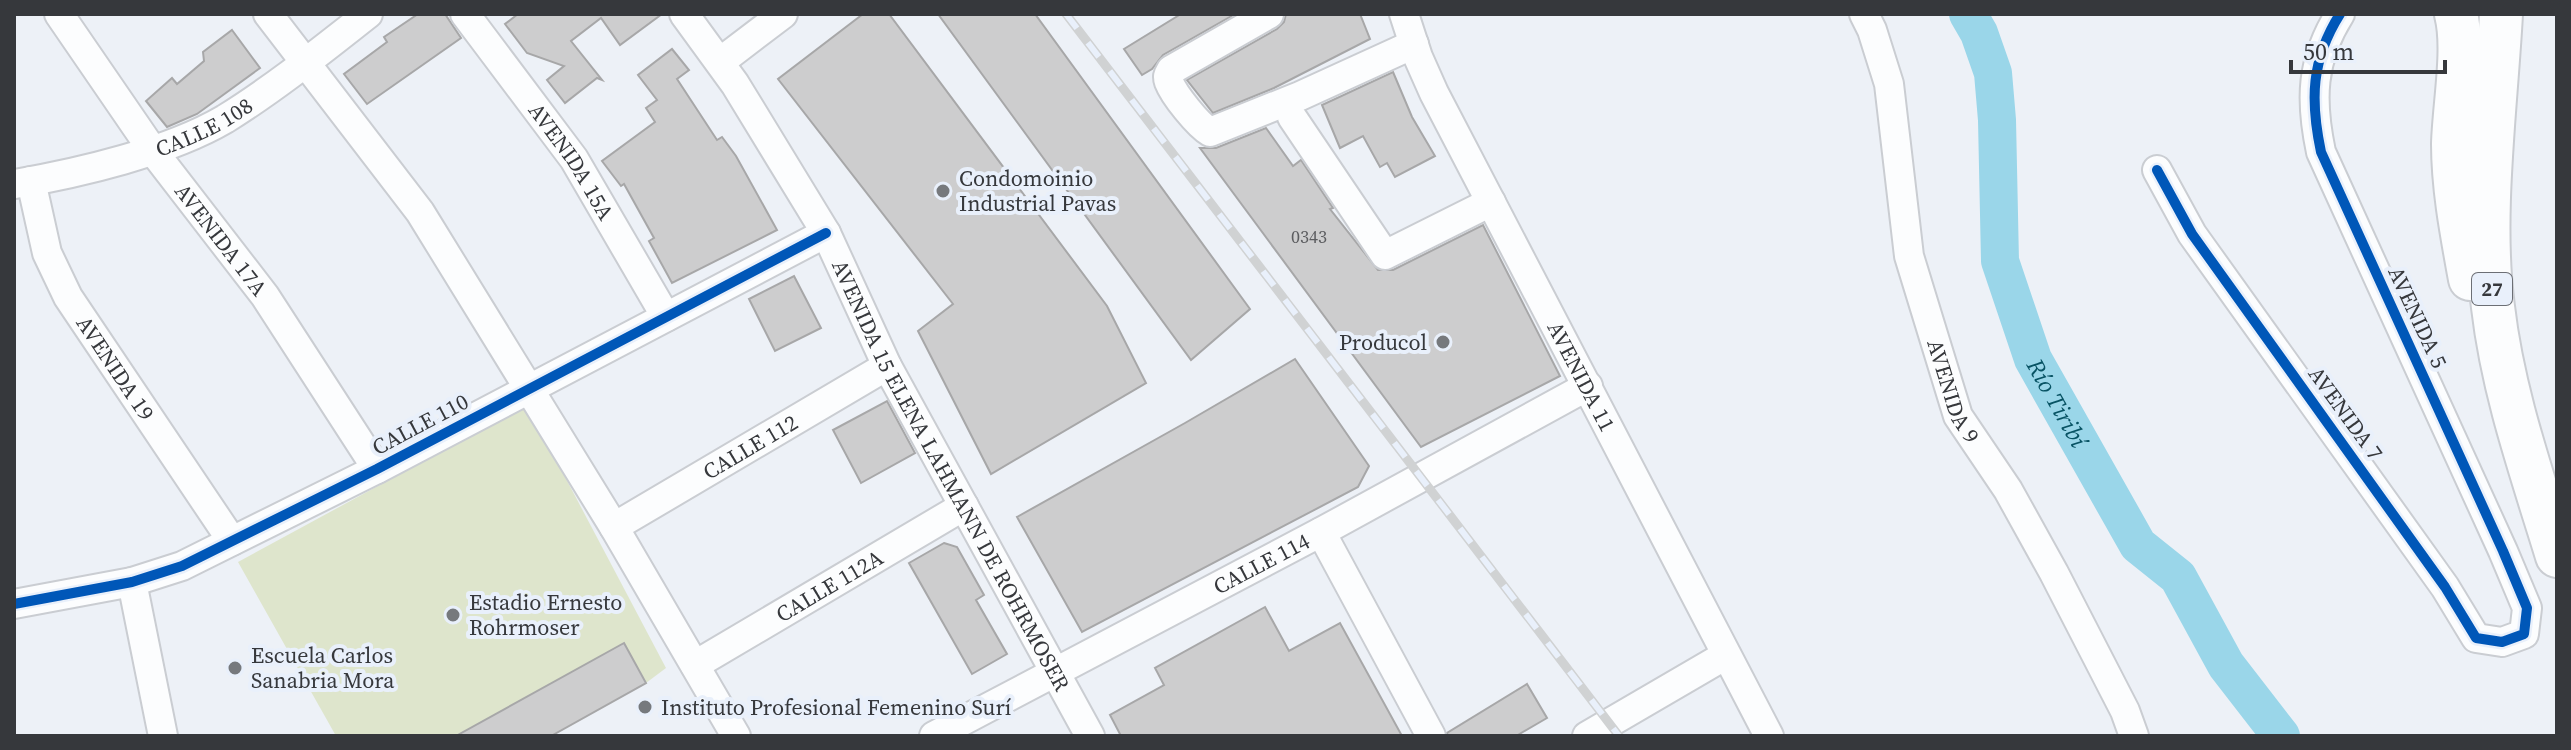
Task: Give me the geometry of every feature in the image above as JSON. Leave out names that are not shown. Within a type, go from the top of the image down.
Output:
[{"type":"highway","points":[[2456,14],[2458,78],[2453,146],[2460,223],[2473,294],[2513,414]]},
{"type":"highway","name":"27","points":[[2501,14],[2489,231],[2493,307],[2513,414],[2557,556]]},
{"type":"street","name":"AVENIDA 17A","points":[[59,14],[153,151],[265,296],[377,469]]},
{"type":"street","points":[[268,14],[420,212],[614,527],[736,736]]},
{"type":"street","name":"CALLE 108","points":[[23,183],[153,151],[223,120],[368,14]]},
{"type":"street","name":"AVENIDA 15A","points":[[465,14],[574,159],[666,317]]},
{"type":"street","name":"AVENIDA 15 ELENA LAHMANN DE ROHRMOSER","points":[[684,14],[735,84],[826,233],[887,366],[1090,736]]},
{"type":"street","points":[[720,62],[783,14]]},
{"type":"street","points":[[1269,14],[1168,73],[1168,81],[1195,119],[1210,132],[1300,96],[1405,48],[1385,14]]},
{"type":"street","name":"AVENIDA 11","points":[[1404,14],[1405,48],[1434,93],[1769,736]]},
{"type":"street","name":"AVENIDA 9","points":[[1864,14],[1889,84],[1909,256],[1958,416],[2008,490],[2047,559],[2125,711],[2134,736]]},
{"type":"street","name":"AVENIDA 5","points":[[2340,14],[2327,36],[2315,75],[2314,119],[2321,152],[2527,608],[2524,634]]},
{"type":"street","points":[[1292,117],[1385,255],[1491,202]]},
{"type":"street","name":"AVENIDA 7","points":[[2157,170],[2192,234],[2419,551],[2476,638],[2502,642],[2524,634]]},
{"type":"street","name":"AVENIDA 19","points":[[23,183],[47,253],[68,297],[232,541]]},
{"type":"street","name":"CALLE 110","points":[[14,604],[132,582],[182,566],[377,469],[826,233]]},
{"type":"street","name":"CALLE 112","points":[[614,527],[887,366]]},
{"type":"street","name":"CALLE 114","points":[[934,736],[1321,532],[1588,386]]},
{"type":"street","name":"CALLE 112A","points":[[695,665],[964,506]]},
{"type":"street","points":[[1321,532],[1431,736]]},
{"type":"street","points":[[132,582],[163,736]]},
{"type":"street","points":[[1587,736],[1726,655]]},
{"type":"green space","name":"Estadio Ernesto Rohrmoser","points":[[527,405],[666,668],[646,683],[545,736],[336,736],[238,562]]},
{"type":"building","points":[[418,14],[445,14],[461,38],[367,104],[344,74],[387,42],[384,37]]},
{"type":"building","points":[[518,14],[662,14],[620,45],[601,18],[571,41],[602,80],[597,78],[565,103],[547,80],[564,66],[527,53],[505,24]]},
{"type":"building","name":"Condomoinio Industrial Pavas","points":[[863,14],[889,14],[1107,306],[1146,383],[991,474],[918,331],[953,304],[778,79]]},
{"type":"building","points":[[938,14],[1035,14],[1250,309],[1191,360]]},
{"type":"building","points":[[1181,14],[1235,14],[1163,55],[1152,69],[1142,75],[1124,49]]},
{"type":"building","points":[[1286,14],[1360,14],[1370,39],[1274,88],[1213,113],[1187,80],[1277,29],[1284,22]]},
{"type":"building","points":[[232,30],[260,68],[197,114],[167,127],[146,101],[172,78],[177,84],[204,61],[203,52]]},
{"type":"building","points":[[672,49],[689,70],[677,79],[717,140],[722,137],[736,156],[777,230],[672,283],[649,241],[654,238],[624,184],[621,186],[602,161],[655,122],[646,108],[657,100],[638,75]]},
{"type":"building","points":[[1393,72],[1412,117],[1435,156],[1395,177],[1387,163],[1380,167],[1363,136],[1340,148],[1322,105]]},
{"type":"building","name":"Producol","points":[[1266,128],[1293,166],[1301,160],[1333,208],[1330,209],[1378,270],[1393,270],[1483,225],[1560,376],[1421,447],[1200,148],[1216,148]]},
{"type":"building","points":[[794,276],[821,328],[775,351],[749,299]]},
{"type":"building","points":[[1295,359],[1369,466],[1358,487],[1082,632],[1017,517]]},
{"type":"building","points":[[887,401],[915,453],[861,483],[833,430]]},
{"type":"building","points":[[944,543],[957,547],[984,595],[976,600],[1007,654],[972,674],[909,563]]},
{"type":"building","points":[[1265,607],[1289,651],[1340,623],[1402,736],[1121,736],[1110,715],[1164,685],[1155,668]]},
{"type":"building","points":[[624,643],[646,683],[551,736],[456,736]]},
{"type":"building","points":[[1527,684],[1547,718],[1516,736],[1448,736],[1447,733]]},
{"type":"waterway","name":"Río Tiribí","points":[[1968,14],[1979,33],[1993,73],[2000,261],[2033,359],[2138,545],[2178,577],[2226,665],[2281,736]]},
{"type":"railway","points":[[1066,14],[1619,736]]},
{"type":"cycle path","points":[[2157,170],[2192,234],[2445,587],[2476,638],[2502,642],[2524,634],[2527,608],[2503,551],[2321,152],[2315,115],[2318,64],[2340,14]]},
{"type":"cycle path","points":[[14,604],[132,582],[182,566],[377,469],[826,233]]},
{"type":"place","name":"Condomoinio Industrial Pavas","points":[[943,191]]},
{"type":"place","name":"Producol","points":[[1443,342]]},
{"type":"place","name":"Estadio Ernesto Rohrmoser","points":[[453,615]]},
{"type":"place","name":"Escuela Carlos Sanabria Mora","points":[[235,668]]},
{"type":"place","name":"Instituto Profesional Femenino Surí","points":[[645,707]]}]
